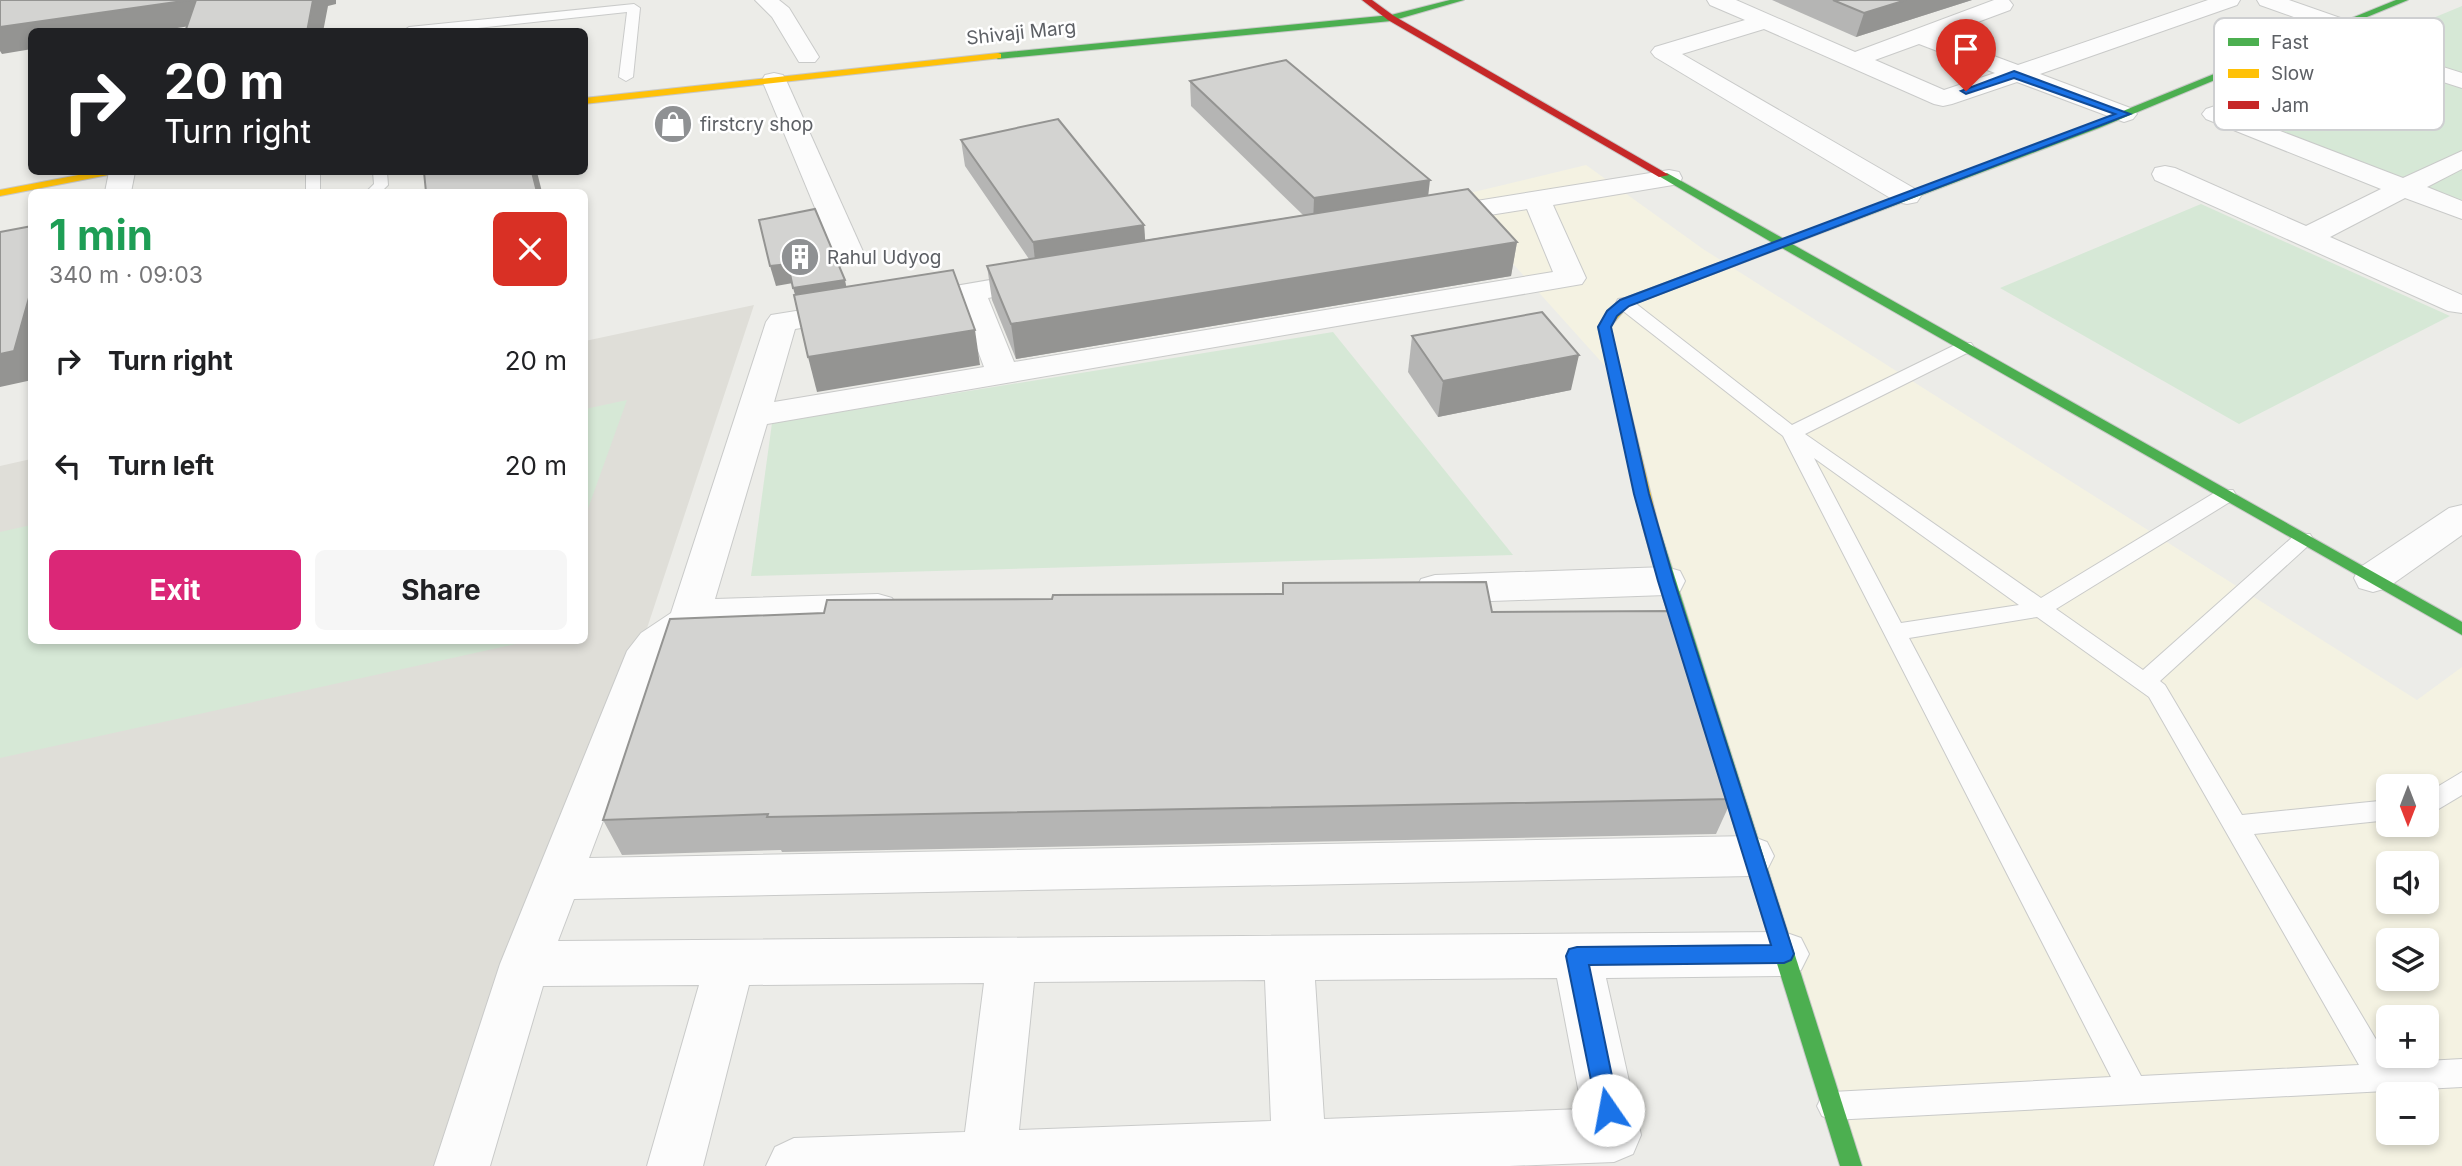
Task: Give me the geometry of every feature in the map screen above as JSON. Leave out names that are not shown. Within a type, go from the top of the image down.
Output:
[{"type":"street","points":[[765,0],[781,13],[807,57]]},
{"type":"street","points":[[1366,0],[1391,18],[1782,243],[2462,629]]},
{"type":"street","name":"Shivaji Marg","points":[[588,101],[1391,18],[1460,0]]},
{"type":"street","points":[[1718,0],[1943,99],[2229,0]]},
{"type":"street","points":[[2268,0],[2305,18]]},
{"type":"street","points":[[2360,18],[2404,0]]},
{"type":"street","points":[[1854,60],[2002,5]]},
{"type":"street","points":[[1765,21],[1663,52],[1906,196]]},
{"type":"street","points":[[1919,36],[2124,114]]},
{"type":"street","points":[[2444,74],[2462,81]]},
{"type":"street","points":[[1851,1166],[1666,581],[1642,494],[1604,327],[1612,314],[1624,303],[2124,114],[2214,77]]},
{"type":"street","points":[[774,80],[850,256]]},
{"type":"street","points":[[2256,130],[2462,211]]},
{"type":"street","points":[[2307,237],[2462,159]]},
{"type":"street","points":[[2165,174],[2459,305]]},
{"type":"street","points":[[0,192],[92,175]]},
{"type":"street","points":[[1399,222],[1669,178]]},
{"type":"street","points":[[753,416],[1571,278],[1536,199]]},
{"type":"street","points":[[689,620],[782,323],[1068,276]]},
{"type":"street","points":[[971,292],[1003,374]]},
{"type":"street","points":[[2373,578],[2462,517]]},
{"type":"street","points":[[1404,590],[1666,581]]},
{"type":"street","points":[[463,1166],[525,964],[647,651],[667,632],[689,620],[714,613],[907,607]]},
{"type":"street","points":[[556,879],[1751,856]]},
{"type":"street","points":[[525,964],[1784,954]]},
{"type":"street","points":[[794,1166],[1614,1135],[1577,956]]},
{"type":"street","points":[[1289,959],[1299,1147]]},
{"type":"street","points":[[989,1159],[1011,961]]},
{"type":"street","points":[[675,1166],[730,962]]},
{"type":"lane","points":[[438,28],[634,8],[626,77]]},
{"type":"lane","points":[[1624,303],[1791,433],[2157,691],[2382,1077]]},
{"type":"lane","points":[[1791,433],[1965,347]]},
{"type":"lane","points":[[1791,433],[2133,1090]]},
{"type":"lane","points":[[1894,632],[2040,608],[2226,495]]},
{"type":"lane","points":[[2144,682],[2303,539]]},
{"type":"lane","points":[[2440,797],[2462,782]]},
{"type":"lane","points":[[2236,827],[2376,811]]},
{"type":"lane","points":[[1832,1106],[2462,1073]]},
{"type":"shaded area","points":[[1586,165],[1703,249],[2417,700],[2462,667],[2462,1166],[1858,1166],[1605,366],[1453,197]]},
{"type":"shaded area","points":[[754,305],[469,1166],[0,1166],[0,466],[28,460],[28,644],[588,644],[588,340]]},
{"type":"green space","points":[[2462,6],[2462,217],[2242,130],[2444,130],[2444,18],[2433,18]]},
{"type":"green space","points":[[2214,109],[2214,119],[2202,114]]},
{"type":"green space","points":[[2201,204],[2450,316],[2239,424],[2000,288]]},
{"type":"green space","points":[[1333,332],[1513,555],[751,576],[772,423]]},
{"type":"green space","points":[[627,400],[588,509],[588,408]]},
{"type":"green space","points":[[28,526],[28,644],[515,644],[0,758],[0,532]]},
{"type":"building","points":[[0,0],[190,0],[0,27]]},
{"type":"building","points":[[196,0],[313,0],[308,28],[186,28]]},
{"type":"building","points":[[1833,0],[1906,0],[1864,13]]},
{"type":"building","points":[[1286,60],[1430,180],[1314,198],[1190,81]]},
{"type":"building","points":[[1058,119],[1144,225],[1033,242],[961,140]]},
{"type":"building","points":[[424,175],[533,175],[536,189],[426,189]]},
{"type":"building","points":[[1468,189],[1517,242],[1011,324],[987,266]]},
{"type":"building","name":"Rahul Udyog","points":[[815,209],[845,280],[793,288],[788,264],[770,266],[759,220]]},
{"type":"building","points":[[28,227],[28,301],[14,351],[0,354],[0,232]]},
{"type":"building","points":[[953,270],[975,330],[808,357],[794,295]]},
{"type":"building","points":[[1542,312],[1579,355],[1443,381],[1412,336]]},
{"type":"building","points":[[1486,582],[1492,612],[1671,611],[1732,799],[767,817],[768,814],[603,820],[670,619],[824,613],[827,600],[1283,594],[1283,583]]},
{"type":"traffic: fast","points":[[998,56],[1391,18],[1460,0]]},
{"type":"traffic: fast","points":[[2360,18],[2404,0]]},
{"type":"traffic: fast","points":[[1751,255],[2095,126],[2214,77]]},
{"type":"traffic: fast","points":[[1663,175],[2462,629]]},
{"type":"traffic: fast","points":[[1650,524],[1851,1166]]},
{"type":"traffic: slow","points":[[588,101],[998,56]]},
{"type":"traffic: slow","points":[[0,193],[93,175]]},
{"type":"traffic: slow","points":[[1650,524],[1604,327],[1612,314],[1624,303],[1751,255]]},
{"type":"traffic: jam","points":[[1366,0],[1391,18],[1663,175]]},
{"type":"place","name":"firstcry shop","points":[[673,124]]},
{"type":"place","name":"Rahul Udyog","points":[[800,257]]},
{"type":"route","points":[[1608,1110],[1577,956],[1784,954],[1666,581],[1642,494],[1604,327],[1612,314],[1624,303],[2124,114],[2014,74],[1966,91]]}]
